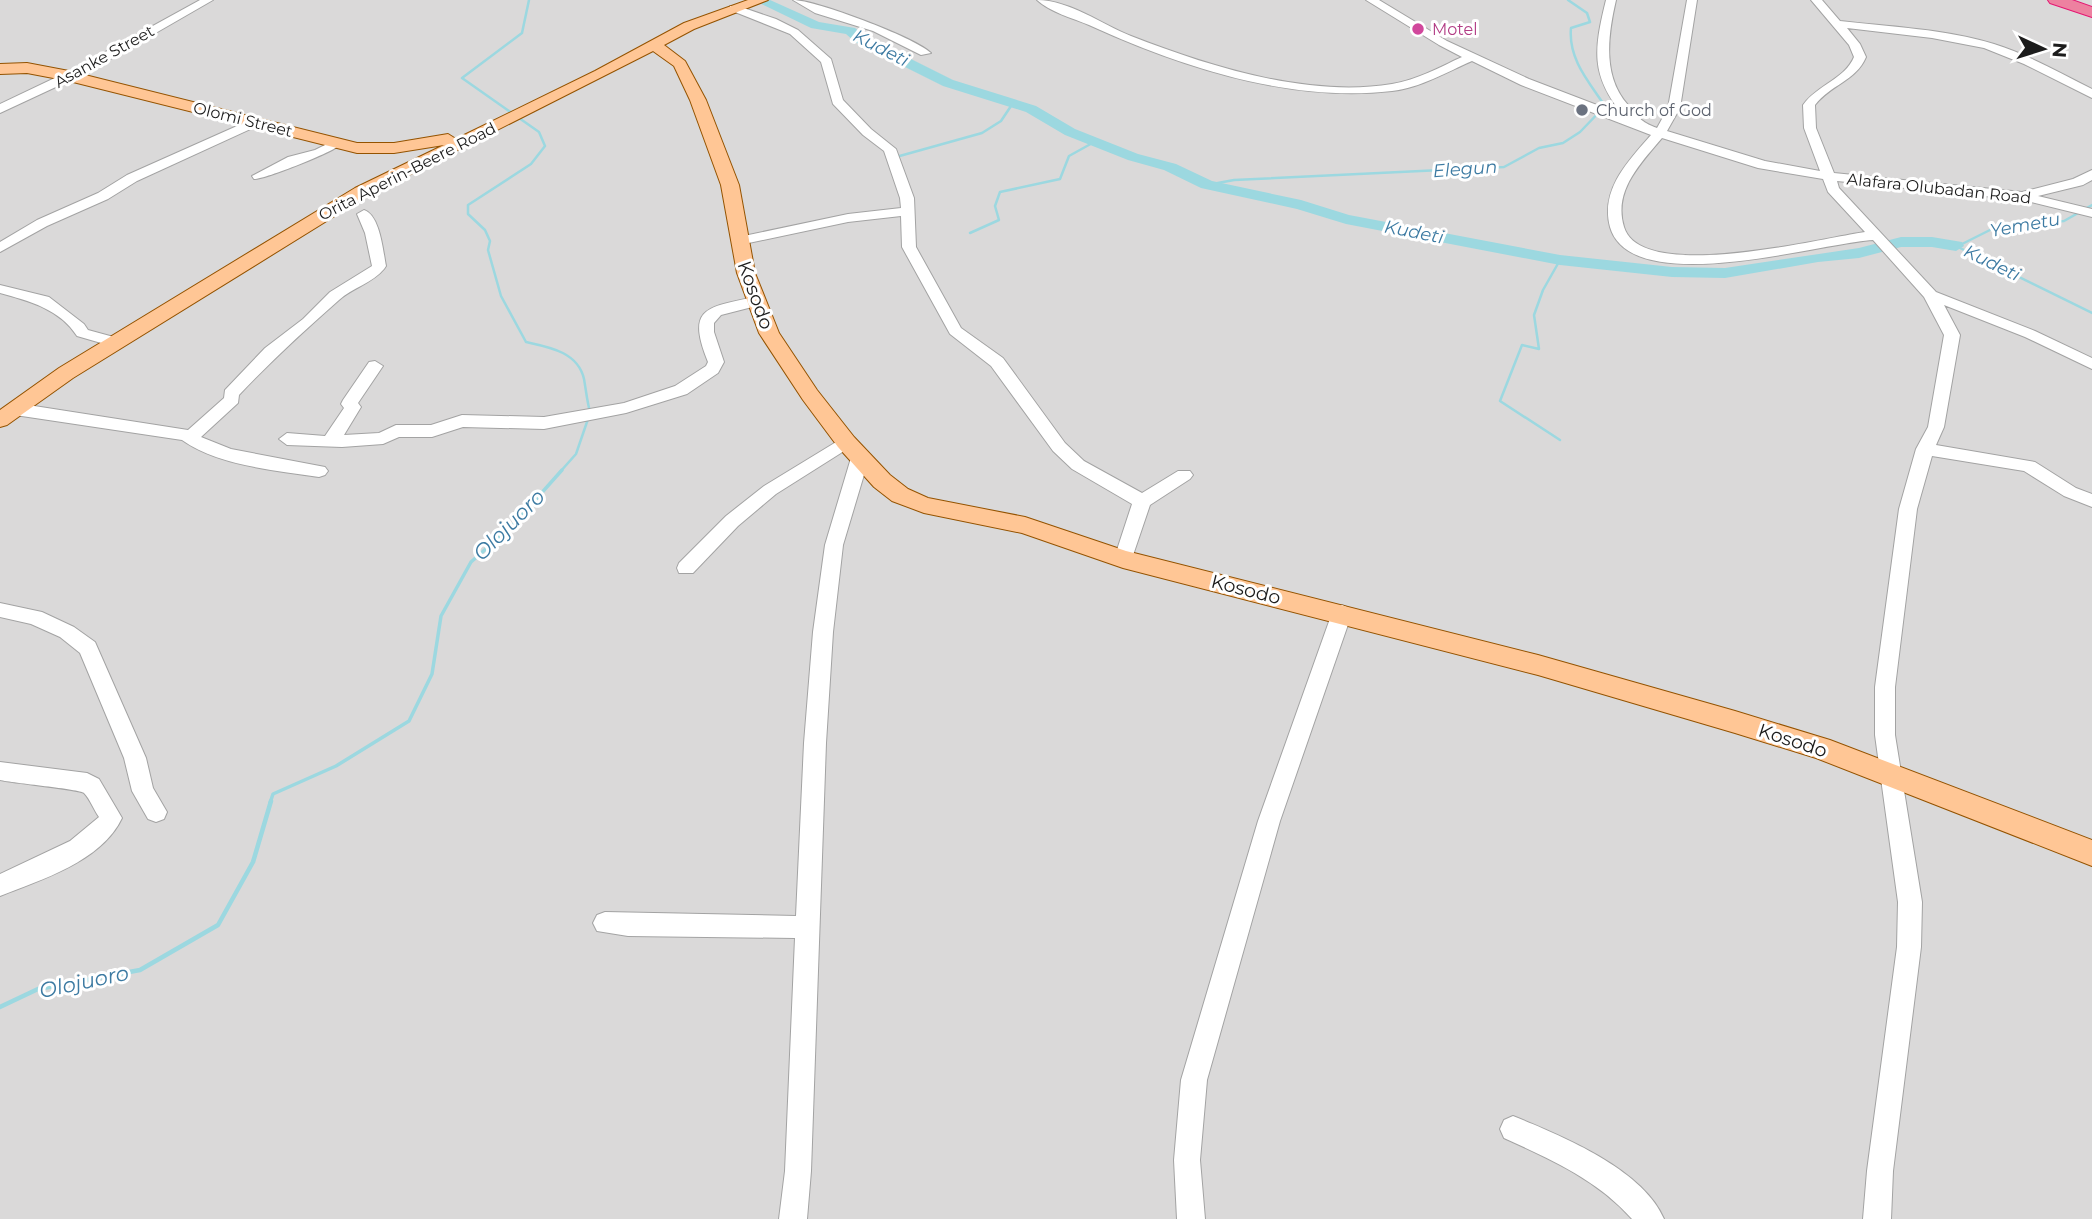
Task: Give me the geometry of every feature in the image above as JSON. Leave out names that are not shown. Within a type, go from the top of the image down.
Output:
[{"type":"highway","points":[[2056,0],[2092,10]]},
{"type":"main road","name":"Orita Aperin-Beere Road","points":[[8,414],[115,342],[361,191],[537,105],[689,26],[748,4]]},
{"type":"main road","name":"Kosodo","points":[[654,45],[680,64],[693,87],[730,185],[739,241],[755,302],[780,352],[853,450],[882,481],[900,495],[924,505],[1025,525],[1076,540],[1123,559],[1342,613],[1577,676],[1820,748],[2092,853]]},
{"type":"main road","name":"Olomi Street","points":[[0,69],[27,68],[69,76],[335,144],[373,150],[486,130]]},
{"type":"street","name":"Asanke Street","points":[[0,109],[69,76],[208,0]]},
{"type":"street","points":[[797,0],[819,11],[877,29],[925,53]]},
{"type":"street","points":[[1042,0],[1124,37],[1198,65],[1307,88],[1359,90],[1395,87],[1429,76],[1471,57]]},
{"type":"street","name":"Alafara Olubadan Road","points":[[1371,0],[1471,57],[1544,90],[1659,133],[1763,165],[1826,176],[2023,196],[2092,213]]},
{"type":"street","points":[[1611,0],[1605,29],[1607,80],[1616,100],[1632,117],[1632,123]]},
{"type":"street","points":[[1692,0],[1692,22],[1678,69],[1672,117],[1634,163],[1616,192],[1613,208],[1615,222],[1624,242],[1633,249],[1672,259],[1882,243]]},
{"type":"street","name":"Alafara Olubadan Road","points":[[1816,0],[1854,44],[1860,57],[1853,70],[1821,92],[1809,105],[1810,128],[1826,176],[1842,200],[1931,295]]},
{"type":"street","points":[[748,4],[794,32],[827,61],[837,101],[857,123],[890,149],[904,186],[909,211],[909,247],[955,331],[997,362],[1059,447],[1078,465],[1142,501]]},
{"type":"street","points":[[1837,24],[1937,36],[1987,46],[2026,61],[2092,94]]},
{"type":"street","points":[[0,248],[42,223],[103,196],[132,178],[255,122]]},
{"type":"street","points":[[259,176],[293,160],[320,153],[335,144]]},
{"type":"street","points":[[2023,196],[2078,182],[2092,174]]},
{"type":"street","points":[[739,241],[848,218],[909,211]]},
{"type":"street","points":[[189,438],[232,399],[231,394],[279,345],[308,322],[335,295],[379,266],[372,233],[364,214]]},
{"type":"street","points":[[0,289],[44,300],[79,327],[82,333],[115,342]]},
{"type":"street","points":[[1931,295],[2030,334],[2092,364]]},
{"type":"street","points":[[1877,1219],[1880,1171],[1909,947],[1910,902],[1885,735],[1885,687],[1908,509],[1924,449],[1936,427],[1952,335],[1931,295]]},
{"type":"street","points":[[287,439],[342,441],[383,438],[402,429],[432,431],[474,420],[522,424],[566,420],[626,408],[681,390],[712,369],[716,362],[704,325],[708,315],[715,310],[755,302]]},
{"type":"street","points":[[342,441],[333,436],[353,407],[349,404],[375,366]]},
{"type":"street","points":[[8,414],[187,435],[209,448],[258,461],[319,471]]},
{"type":"street","points":[[1924,449],[2029,466],[2070,492],[2092,501]]},
{"type":"street","points":[[686,568],[732,521],[759,499],[853,450]]},
{"type":"street","points":[[793,1219],[798,1171],[815,743],[829,575],[853,450]]},
{"type":"street","points":[[1123,559],[1142,501],[1184,475]]},
{"type":"street","points":[[0,610],[34,617],[67,632],[88,648],[135,758],[142,791],[156,813]]},
{"type":"street","points":[[1191,1219],[1187,1160],[1194,1080],[1269,821],[1342,613]]},
{"type":"street","points":[[0,771],[38,778],[79,780],[91,786],[111,818],[106,828],[85,843],[0,885]]},
{"type":"street","points":[[606,923],[807,927]]},
{"type":"street","points":[[1513,1129],[1611,1178],[1633,1198],[1650,1219]]},
{"type":"shaded area","points":[[0,0],[2092,0],[2092,1219],[0,1219]]},
{"type":"waterway","name":"Olojuoro","points":[[529,0],[522,33],[462,78],[539,132],[545,146],[531,164],[468,205],[468,214],[485,230],[490,241],[488,250],[501,296],[526,342],[561,352],[576,363],[584,379],[590,412]]},
{"type":"waterway","name":"Kudeti","points":[[759,0],[816,25],[850,31],[860,39],[948,83],[1031,109],[1070,132],[1133,157],[1170,167],[1207,185],[1301,205],[1346,219],[1560,260],[1672,272],[1725,273],[1859,253],[1901,242],[1932,242],[1956,246]]},
{"type":"waterway","name":"Elegun","points":[[1207,185],[1234,180],[1504,167],[1539,148],[1563,143],[1580,132],[1605,106],[1586,79],[1573,50],[1571,28],[1590,22],[1587,13],[1568,0]]},
{"type":"waterway","points":[[896,157],[982,133],[1001,121],[1013,103]]},
{"type":"waterway","points":[[970,233],[999,220],[995,206],[1000,192],[1060,179],[1069,156],[1096,141]]},
{"type":"waterway","name":"Yemetu","points":[[1958,246],[1996,227],[2064,221],[2092,205]]},
{"type":"waterway","name":"Kudeti","points":[[1956,246],[2092,313]]},
{"type":"waterway","points":[[1560,260],[1543,290],[1534,315],[1539,349],[1522,345],[1500,401],[1560,440]]},
{"type":"waterway","name":"Olojuoro","points":[[560,472],[576,454],[588,419]]},
{"type":"waterway","name":"Olojuoro","points":[[270,803],[273,794],[336,766],[409,721],[432,674],[441,616],[471,562],[513,525],[562,470]]},
{"type":"waterway","name":"Olojuoro","points":[[0,1007],[38,989],[140,970],[218,925],[253,862],[271,801]]},
{"type":"place","name":"Motel","points":[[1418,29]]},
{"type":"place","name":"Church of God","points":[[1582,110]]}]
